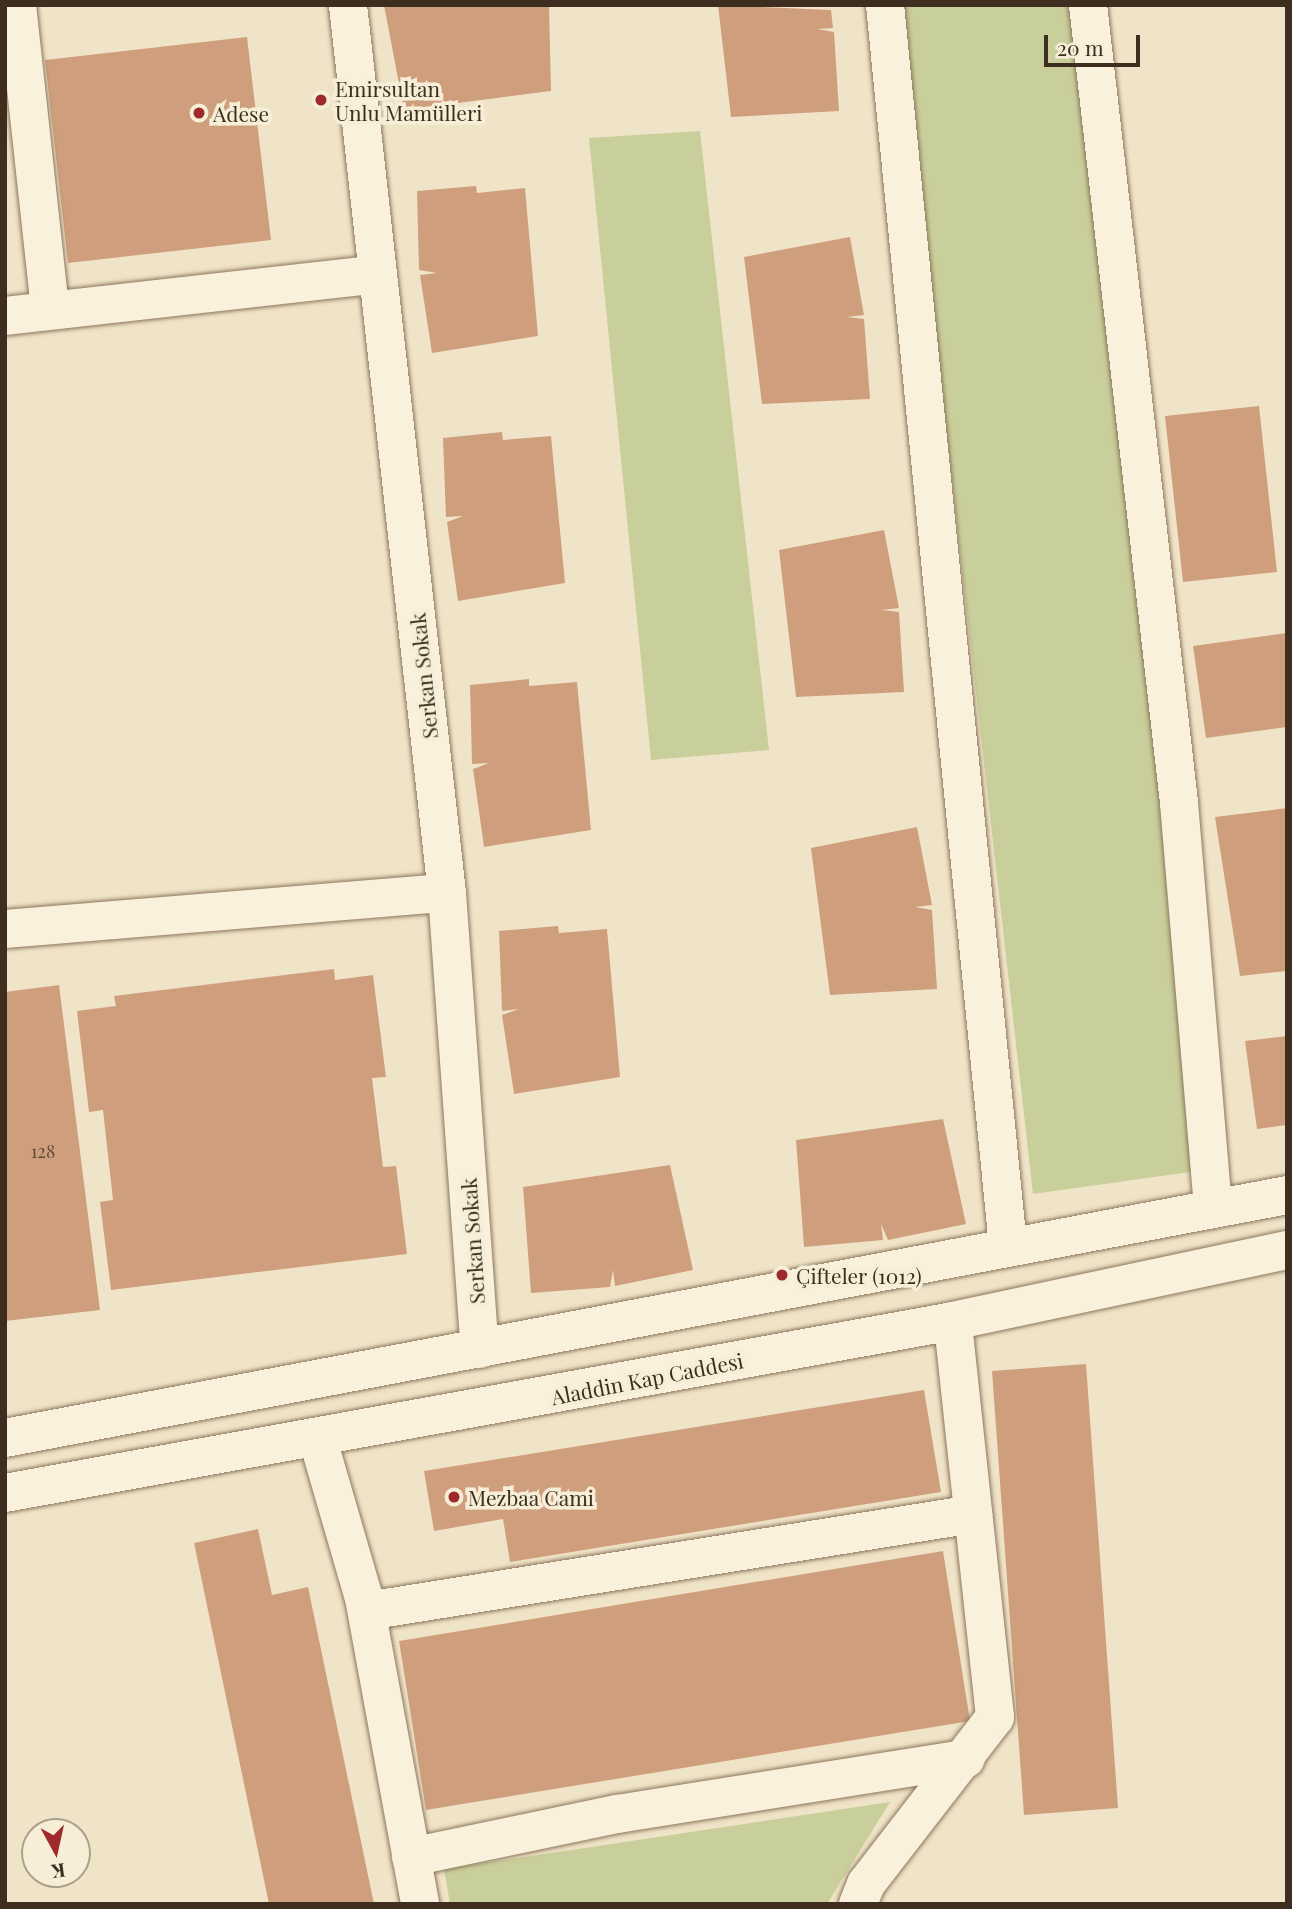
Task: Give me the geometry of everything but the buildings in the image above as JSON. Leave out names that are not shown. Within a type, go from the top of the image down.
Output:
[{"type":"street","points":[[17,5],[50,308]]},
{"type":"street","name":"Serkan Sokak","points":[[348,5],[447,893],[480,1349]]},
{"type":"street","points":[[885,5],[1008,1245]]},
{"type":"street","points":[[1088,5],[1179,803],[1213,1206]]},
{"type":"street","points":[[5,314],[378,274]]},
{"type":"street","points":[[5,314],[378,274]]},
{"type":"street","points":[[5,929],[447,893]]},
{"type":"street","points":[[10,1435],[480,1349],[1213,1206],[1287,1195]]},
{"type":"street","name":"Aladdin Kap Caddesi","points":[[13,1494],[953,1321],[1287,1250]]},
{"type":"street","points":[[858,1904],[866,1884],[966,1759],[995,1717],[953,1321]]},
{"type":"street","points":[[318,1440],[367,1611],[420,1904]]},
{"type":"street","points":[[367,1611],[974,1514]]},
{"type":"street","points":[[411,1857],[617,1814],[966,1759]]},
{"type":"green space","points":[[898,5],[1069,5],[1148,655],[1197,1171],[1033,1194]]},
{"type":"green space","points":[[700,131],[769,750],[651,760],[589,138]]},
{"type":"green space","points":[[890,1802],[827,1904],[450,1904],[444,1869]]},
{"type":"place","name":"Emirsultan Unlu Mamülleri","points":[[321,100]]},
{"type":"place","name":"Adese","points":[[199,113]]},
{"type":"place","name":"Çifteler (1012)","points":[[782,1275]]},
{"type":"place","name":"Mezbaa Cami","points":[[454,1497]]}]
